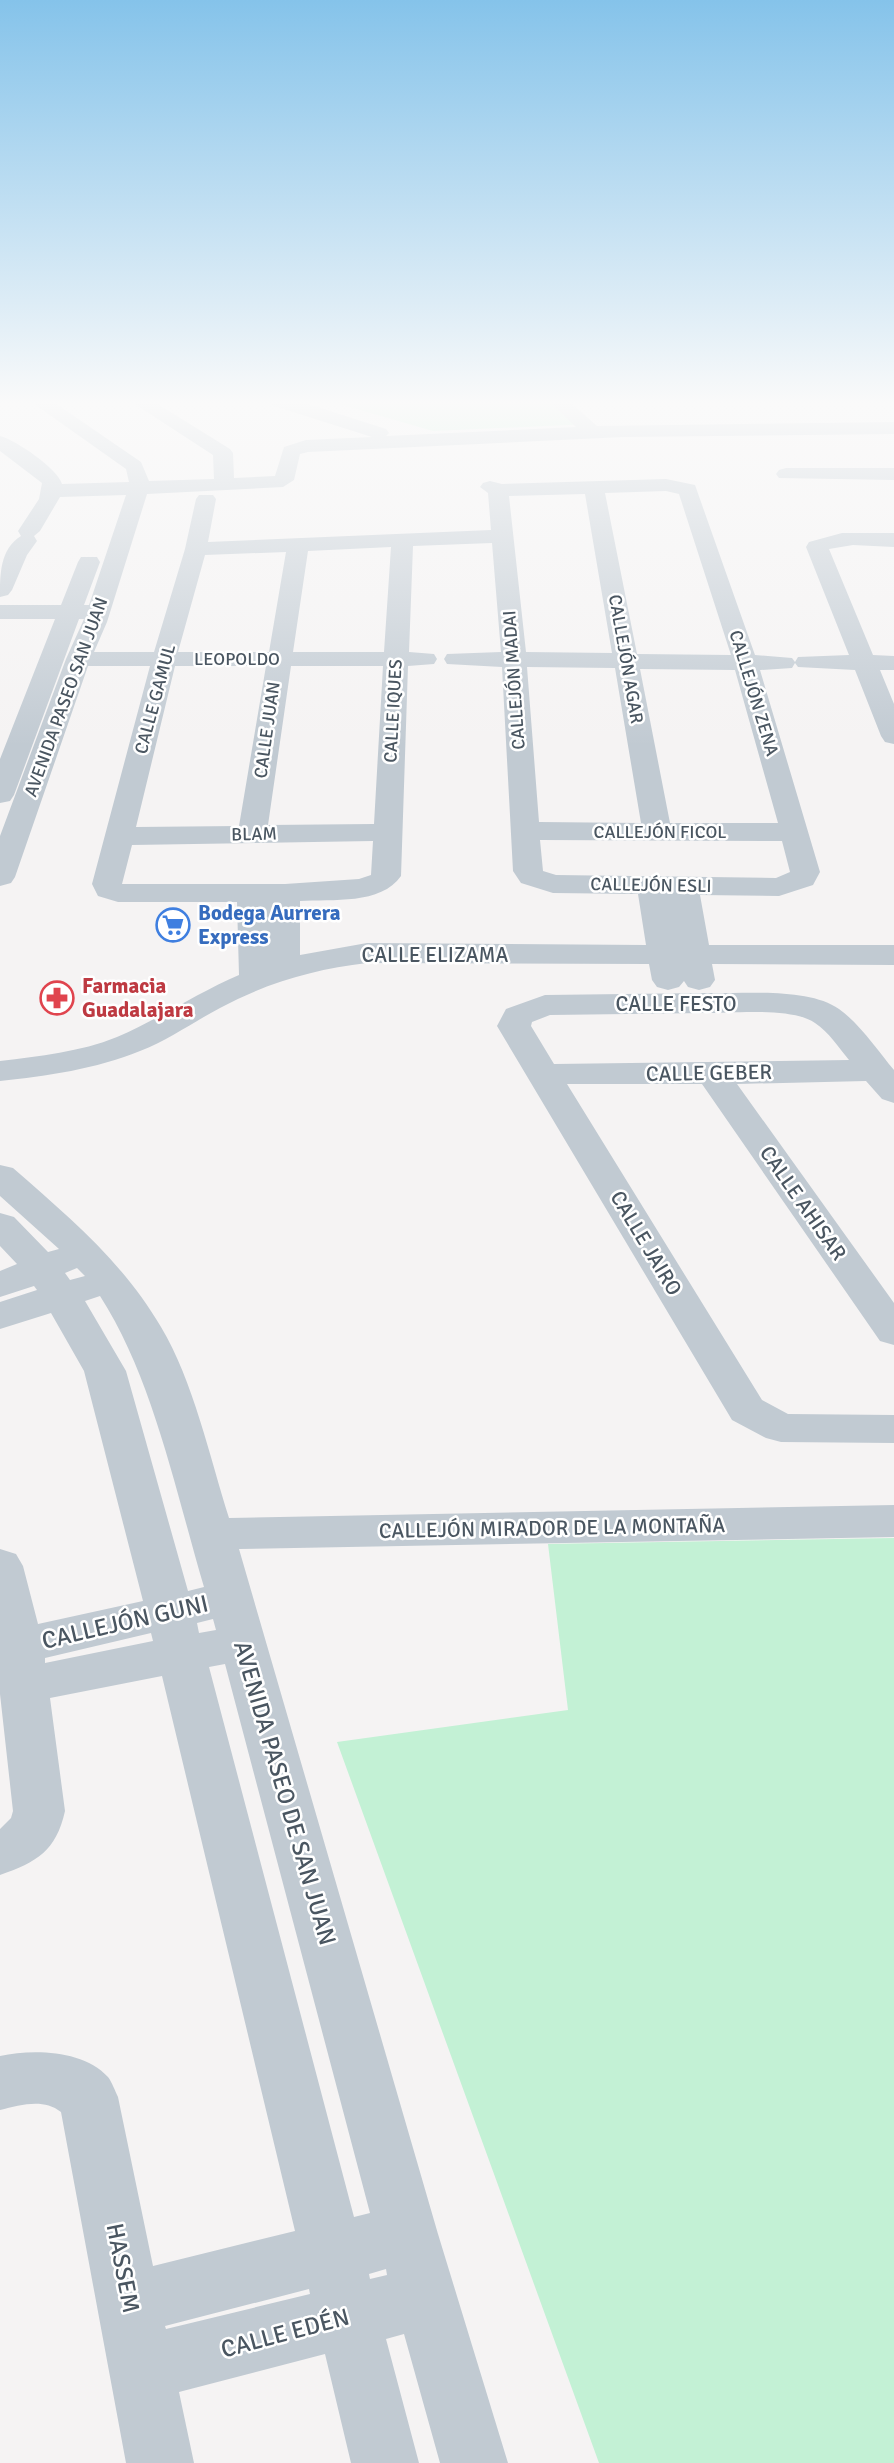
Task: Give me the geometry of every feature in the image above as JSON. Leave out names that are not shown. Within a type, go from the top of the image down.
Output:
[{"type":"street","points":[[0,590],[20,537],[35,516]]},
{"type":"street","name":"AVENIDA PASEO SAN JUAN","points":[[0,795],[68,617],[115,516]]},
{"type":"street","name":"AVENIDA PASEO SAN JUAN","points":[[0,877],[10,824],[97,617],[121,516]]},
{"type":"street","name":"CALLE GAMUL","points":[[207,516],[164,659],[107,884],[109,890],[118,893],[252,894]]},
{"type":"street","name":"CALLEJÓN MADAI","points":[[500,516],[514,660],[527,871]]},
{"type":"street","name":"CALLEJÓN AGAR","points":[[600,516],[657,832]]},
{"type":"street","name":"CALLEJÓN ZENA","points":[[697,516],[746,663],[805,872],[802,879],[779,887]]},
{"type":"street","points":[[196,549],[501,536]]},
{"type":"street","name":"CALLE IQUES","points":[[285,893],[361,888],[381,882],[386,876],[402,539]]},
{"type":"street","points":[[894,540],[834,540],[821,543],[817,547],[894,736]]},
{"type":"street","name":"CALLE JUAN","points":[[252,834],[298,544]]},
{"type":"street","points":[[0,612],[68,617]]},
{"type":"street","points":[[0,621],[97,617]]},
{"type":"street","name":"LEOPOLDO","points":[[78,659],[425,659]]},
{"type":"street","points":[[456,659],[894,663]]},
{"type":"street","name":"CALLEJÓN FICOL","points":[[524,831],[795,832]]},
{"type":"street","name":"BLAM","points":[[120,836],[388,832]]},
{"type":"street","name":"CALLEJÓN ESLI","points":[[527,871],[532,877],[553,884],[779,887]]},
{"type":"street","points":[[652,886],[705,1003]]},
{"type":"street","points":[[671,1003],[683,886]]},
{"type":"street","points":[[285,893],[270,962],[252,894],[285,893]]},
{"type":"street","name":"CALLE ELIZAMA","points":[[0,1051],[33,1049],[80,1039],[128,1020],[190,986],[270,962],[368,953],[678,946],[894,935]]},
{"type":"street","name":"CALLE ELIZAMA","points":[[678,946],[894,955]]},
{"type":"street","name":"CALLE ELIZAMA","points":[[0,1071],[62,1065],[117,1049],[270,962]]},
{"type":"street","name":"CALLE FESTO","points":[[514,1026],[518,1016],[545,1005],[705,1003],[807,1007],[826,1015],[839,1027],[885,1081]]},
{"type":"street","name":"CALLE JAIRO","points":[[514,1026],[747,1410],[781,1428],[894,1429]]},
{"type":"street","name":"CALLE GEBER","points":[[543,1074],[712,1074],[885,1081]]},
{"type":"street","name":"CALLE AHISAR","points":[[712,1074],[894,1332]]},
{"type":"street","name":"AVENIDA PASEO DE SAN JUAN","points":[[0,1176],[60,1276],[105,1370],[176,1633],[385,2463]]},
{"type":"street","name":"AVENIDA PASEO DE SAN JUAN","points":[[0,1225],[60,1276],[142,1329],[165,1384],[237,1620],[407,2234],[474,2463]]},
{"type":"street","points":[[0,1315],[60,1276]]},
{"type":"street","name":"CALLEJÓN MIRADOR DE LA MONTAÑA","points":[[211,1534],[894,1521]]},
{"type":"street","points":[[0,1566],[22,1666],[39,1811],[36,1827],[12,1847]]},
{"type":"street","name":"CALLEJÓN GUNI","points":[[22,1666],[75,1674],[176,1633],[237,1620]]},
{"type":"street","name":"HASSEM","points":[[0,2083],[46,2075],[69,2082],[89,2097],[144,2368],[160,2463]]},
{"type":"street","points":[[131,2302],[407,2234]]},
{"type":"street","name":"CALLE EDÉN","points":[[144,2368],[426,2297]]},
{"type":"green space","points":[[894,1538],[894,2463],[599,2463],[337,1742],[568,1710],[548,1544]]},
{"type":"place","name":"Bodega Aurrera Express","points":[[173,925]]},
{"type":"place","name":"Farmacia Guadalajara","points":[[57,998]]}]
